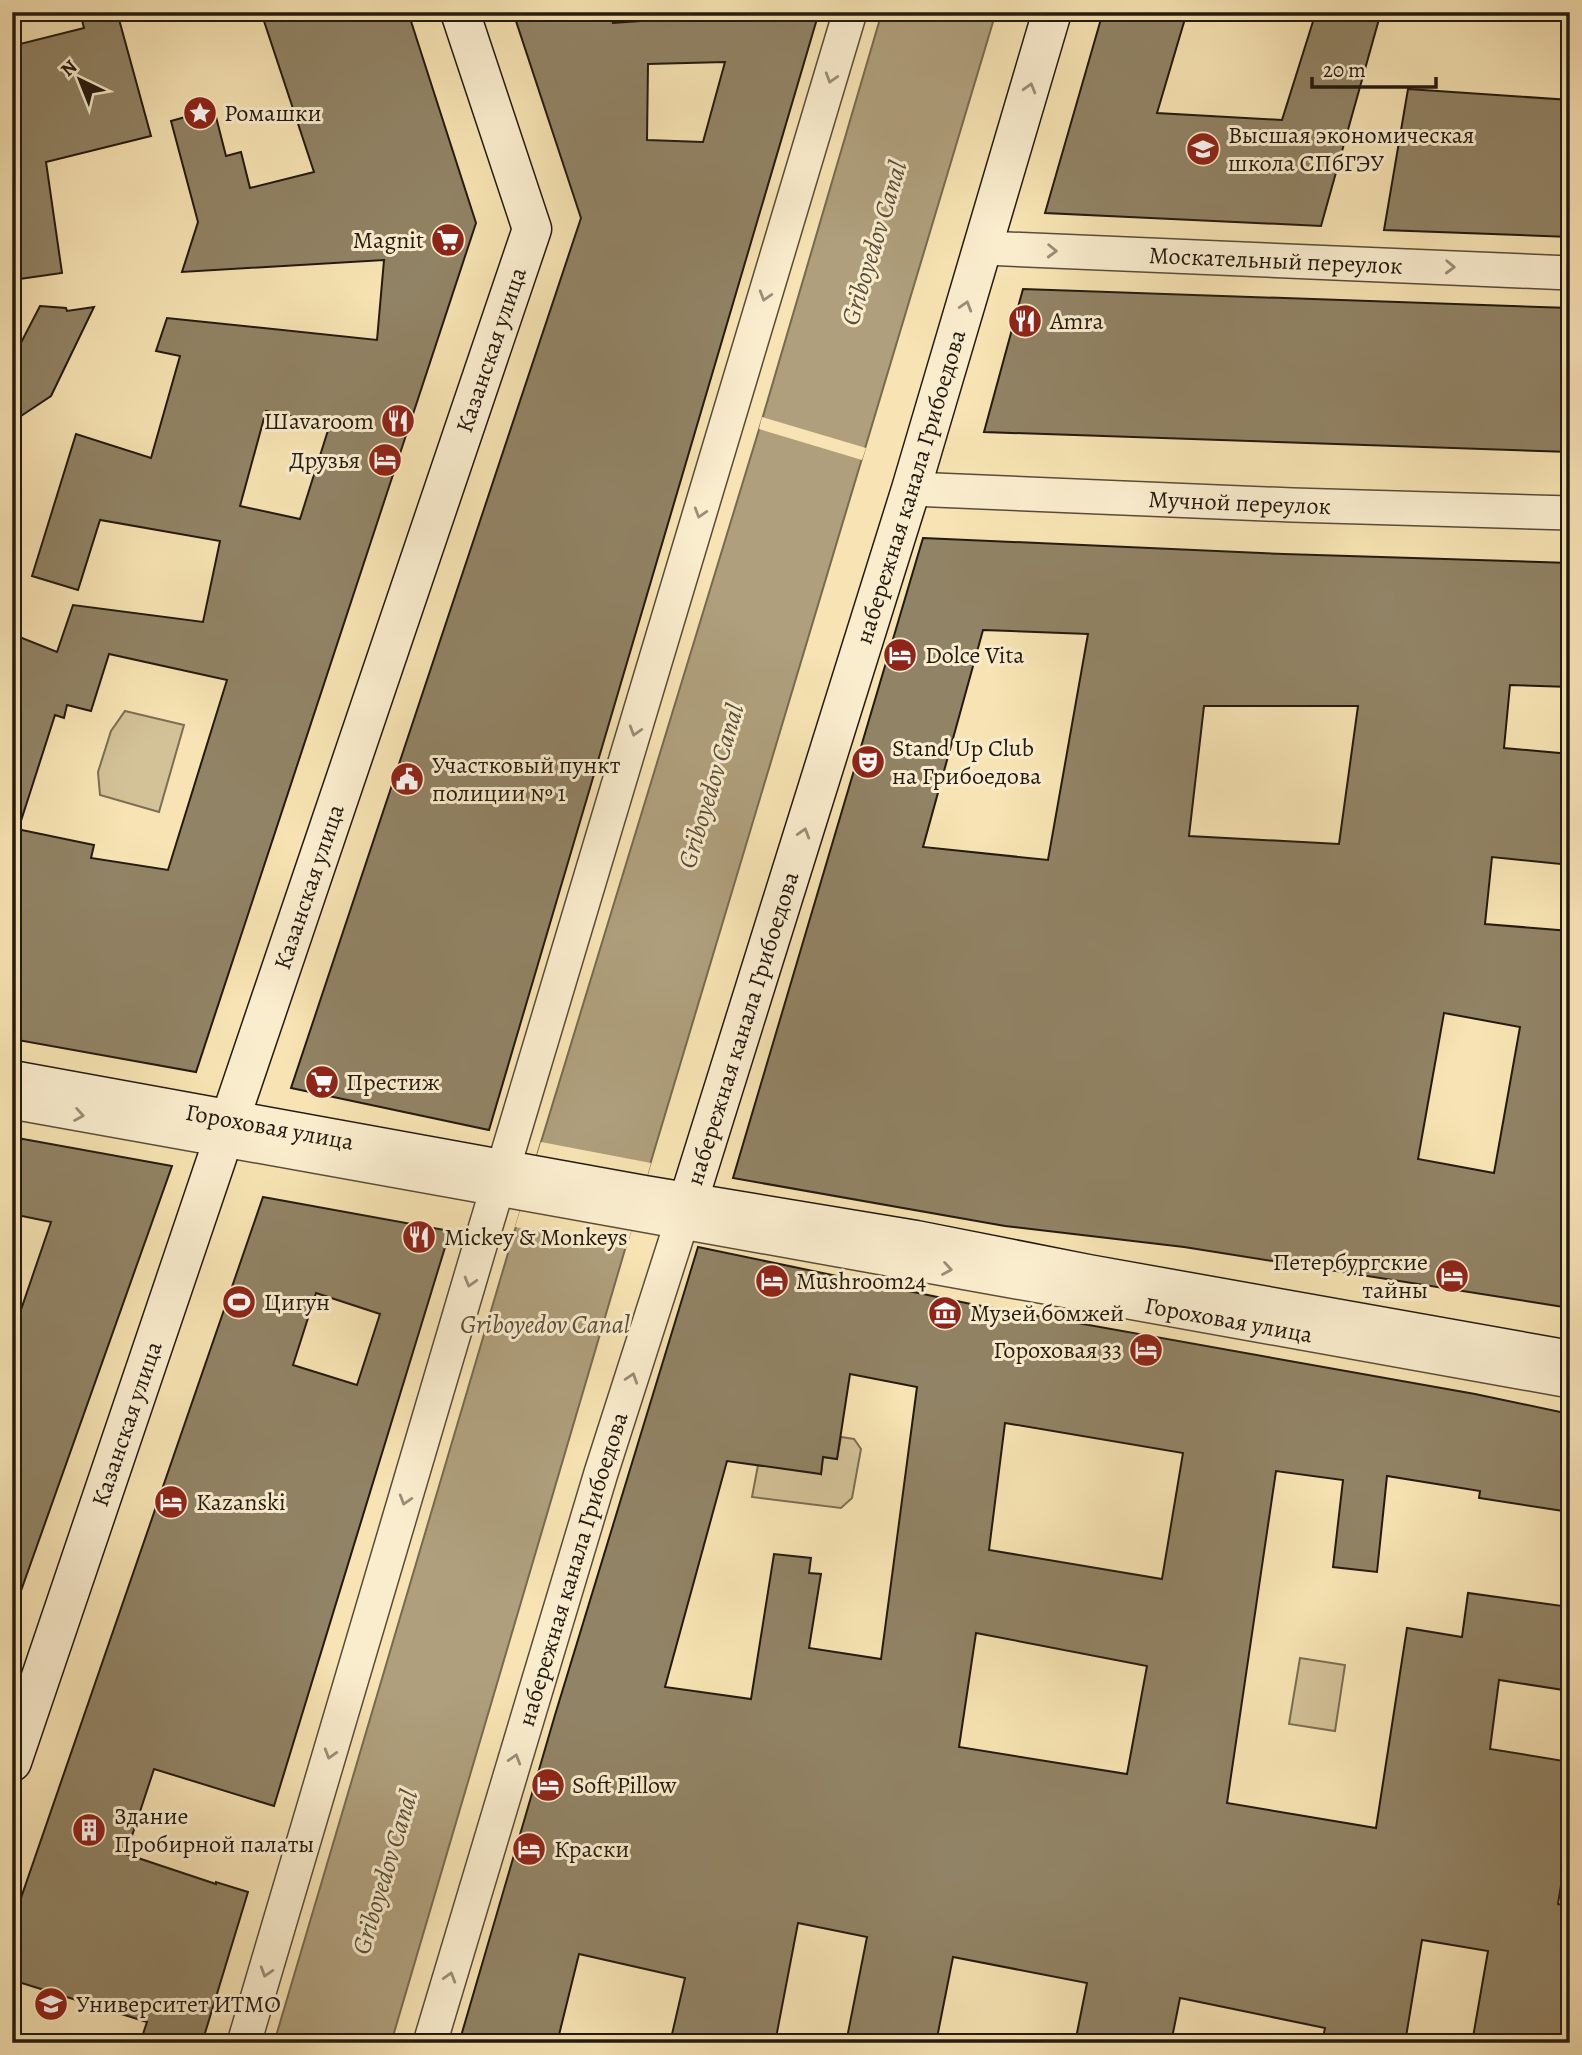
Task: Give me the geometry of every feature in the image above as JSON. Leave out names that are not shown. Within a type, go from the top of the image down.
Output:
[{"type":"street","name":"Казанская улица","points":[[12,1762],[532,229],[460,12]]},
{"type":"street","points":[[244,2043],[479,1249],[514,1182],[850,12]]},
{"type":"street","name":"набережная канала Грибоедова","points":[[430,2043],[601,1473],[911,489],[1052,12]]},
{"type":"street","name":"Москательный переулок","points":[[984,247],[1570,272]]},
{"type":"street","name":"Мучной переулок","points":[[911,489],[1570,513]]},
{"type":"street","name":"Гороховая улица","points":[[12,1080],[226,1130]]},
{"type":"street","name":"Гороховая улица","points":[[12,1102],[226,1130],[685,1212],[1570,1381]]},
{"type":"street","name":"Гороховая улица","points":[[685,1212],[916,1240],[1088,1274],[1570,1360]]},
{"type":"shaded area","points":[[125,711],[184,725],[159,812],[100,795],[98,772],[111,731]]},
{"type":"shaded area","points":[[769,1407],[821,1474],[823,1457],[837,1459],[841,1437],[854,1439],[861,1449],[852,1498],[841,1508],[752,1497]]},
{"type":"shaded area","points":[[1300,1658],[1345,1665],[1335,1731],[1289,1724]]},
{"type":"water","name":"Griboyedov Canal","points":[[882,12],[996,12],[649,1168],[391,2043],[274,2043],[541,1142],[761,423]]},
{"type":"pier","points":[[762,417],[866,448],[862,460],[759,429]]},
{"type":"pier","points":[[541,1142],[651,1163],[626,1249],[515,1227]]},
{"type":"building","points":[[80,12],[117,12],[151,136],[46,162],[62,273],[12,280],[12,46],[84,28]]},
{"type":"building","points":[[261,12],[408,12],[476,223],[196,1072],[12,1039],[12,828],[94,845],[91,858],[168,870],[227,680],[109,654],[91,711],[67,705],[64,718],[55,715],[19,827],[12,825],[12,634],[57,652],[73,605],[203,622],[220,541],[100,520],[78,590],[32,576],[76,434],[151,458],[180,356],[156,351],[167,318],[377,340],[384,260],[182,272],[198,222],[171,121],[214,109],[226,156],[241,152],[250,188],[314,172]],"holes":[[[266,411],[330,424],[300,519],[240,506]]]},
{"type":"building","points":[[513,12],[609,12],[613,23],[726,15],[727,12],[819,12],[489,1130],[291,1088],[581,218]],"holes":[[[725,62],[703,142],[647,140],[648,64]]]},
{"type":"building","name":"Высшая экономическая школа СПбГЭУ","points":[[1103,12],[1187,12],[1157,113],[1282,120],[1316,12],[1381,12],[1321,226],[1045,213]]},
{"type":"building","points":[[1408,89],[1570,100],[1570,237],[1384,230]]},
{"type":"building","points":[[1023,289],[1570,308],[1570,452],[984,432]]},
{"type":"building","points":[[40,306],[66,308],[67,311],[94,307],[51,396],[12,422],[12,360]]},
{"type":"building","points":[[923,538],[1570,563],[1570,687],[1510,685],[1504,748],[1570,754],[1570,865],[1492,857],[1485,924],[1570,931],[1570,1308],[1184,1247],[1005,1226],[733,1178]],"holes":[[[983,630],[1088,634],[1048,860],[923,847]],[[1204,706],[1358,706],[1339,844],[1189,836]],[[1444,1013],[1520,1027],[1494,1173],[1418,1159]]]},
{"type":"building","points":[[12,1137],[172,1166],[17,1602],[12,1602],[12,1336],[51,1222],[12,1214]]},
{"type":"building","points":[[263,1197],[450,1231],[274,1806],[154,1769],[126,1854],[248,1892],[202,2043],[140,2043],[147,2022],[12,1980],[12,1924]],"holes":[[[316,1293],[380,1314],[357,1385],[293,1365]]]},
{"type":"building","points":[[698,1247],[971,1304],[1475,1394],[1570,1414],[1570,1512],[1479,1498],[1480,1491],[1387,1476],[1377,1572],[1333,1567],[1343,1480],[1276,1471],[1227,1803],[1376,1828],[1407,1628],[1462,1637],[1468,1593],[1570,1607],[1570,1691],[1499,1680],[1490,1749],[1570,1762],[1570,1828],[1558,1904],[1570,1907],[1570,2043],[1472,2043],[1488,1951],[1422,1940],[1405,2043],[1322,2043],[1325,2028],[1180,1998],[1171,2043],[1075,2043],[1087,1983],[953,1957],[936,2043],[846,2043],[867,1937],[798,1923],[775,2043],[670,2043],[685,1978],[579,1954],[557,2043],[459,2043],[555,1715]],"holes":[[[850,1374],[917,1387],[881,1659],[809,1648],[821,1574],[809,1573],[811,1558],[774,1554],[751,1699],[665,1687],[727,1461],[821,1474],[823,1457],[837,1459]],[[1005,1423],[1183,1453],[1162,1579],[989,1550]],[[976,1633],[1147,1666],[1127,1774],[959,1747]]]},
{"type":"place","name":"Ромашки","points":[[200,113]]},
{"type":"place","name":"Высшая экономическая школа СПбГЭУ","points":[[1203,149]]},
{"type":"place","name":"Magnit","points":[[448,240]]},
{"type":"place","name":"Amra","points":[[1025,321]]},
{"type":"place","name":"Шavaroom","points":[[398,421]]},
{"type":"place","name":"Друзья","points":[[385,460]]},
{"type":"place","name":"Dolce Vita","points":[[900,655]]},
{"type":"place","name":"Stand Up Club на Грибоедова","points":[[868,762]]},
{"type":"place","name":"Участковый пункт полиции № 1","points":[[407,779]]},
{"type":"place","name":"Престиж","points":[[322,1082]]},
{"type":"place","name":"Mickey & Monkeys","points":[[419,1237]]},
{"type":"place","name":"Петербургские тайны","points":[[1452,1276]]},
{"type":"place","name":"Mushroom24","points":[[772,1281]]},
{"type":"place","name":"Цигун","points":[[239,1302]]},
{"type":"place","name":"Музей бомжей","points":[[945,1313]]},
{"type":"place","name":"Гороховая 33","points":[[1146,1350]]},
{"type":"place","name":"Kazanski","points":[[171,1502]]},
{"type":"place","name":"Soft Pillow","points":[[548,1785]]},
{"type":"place","name":"Здание Пробирной палаты","points":[[89,1830]]},
{"type":"place","name":"Краски","points":[[529,1849]]},
{"type":"place","name":"Университет ИТМО","points":[[51,2004]]}]
